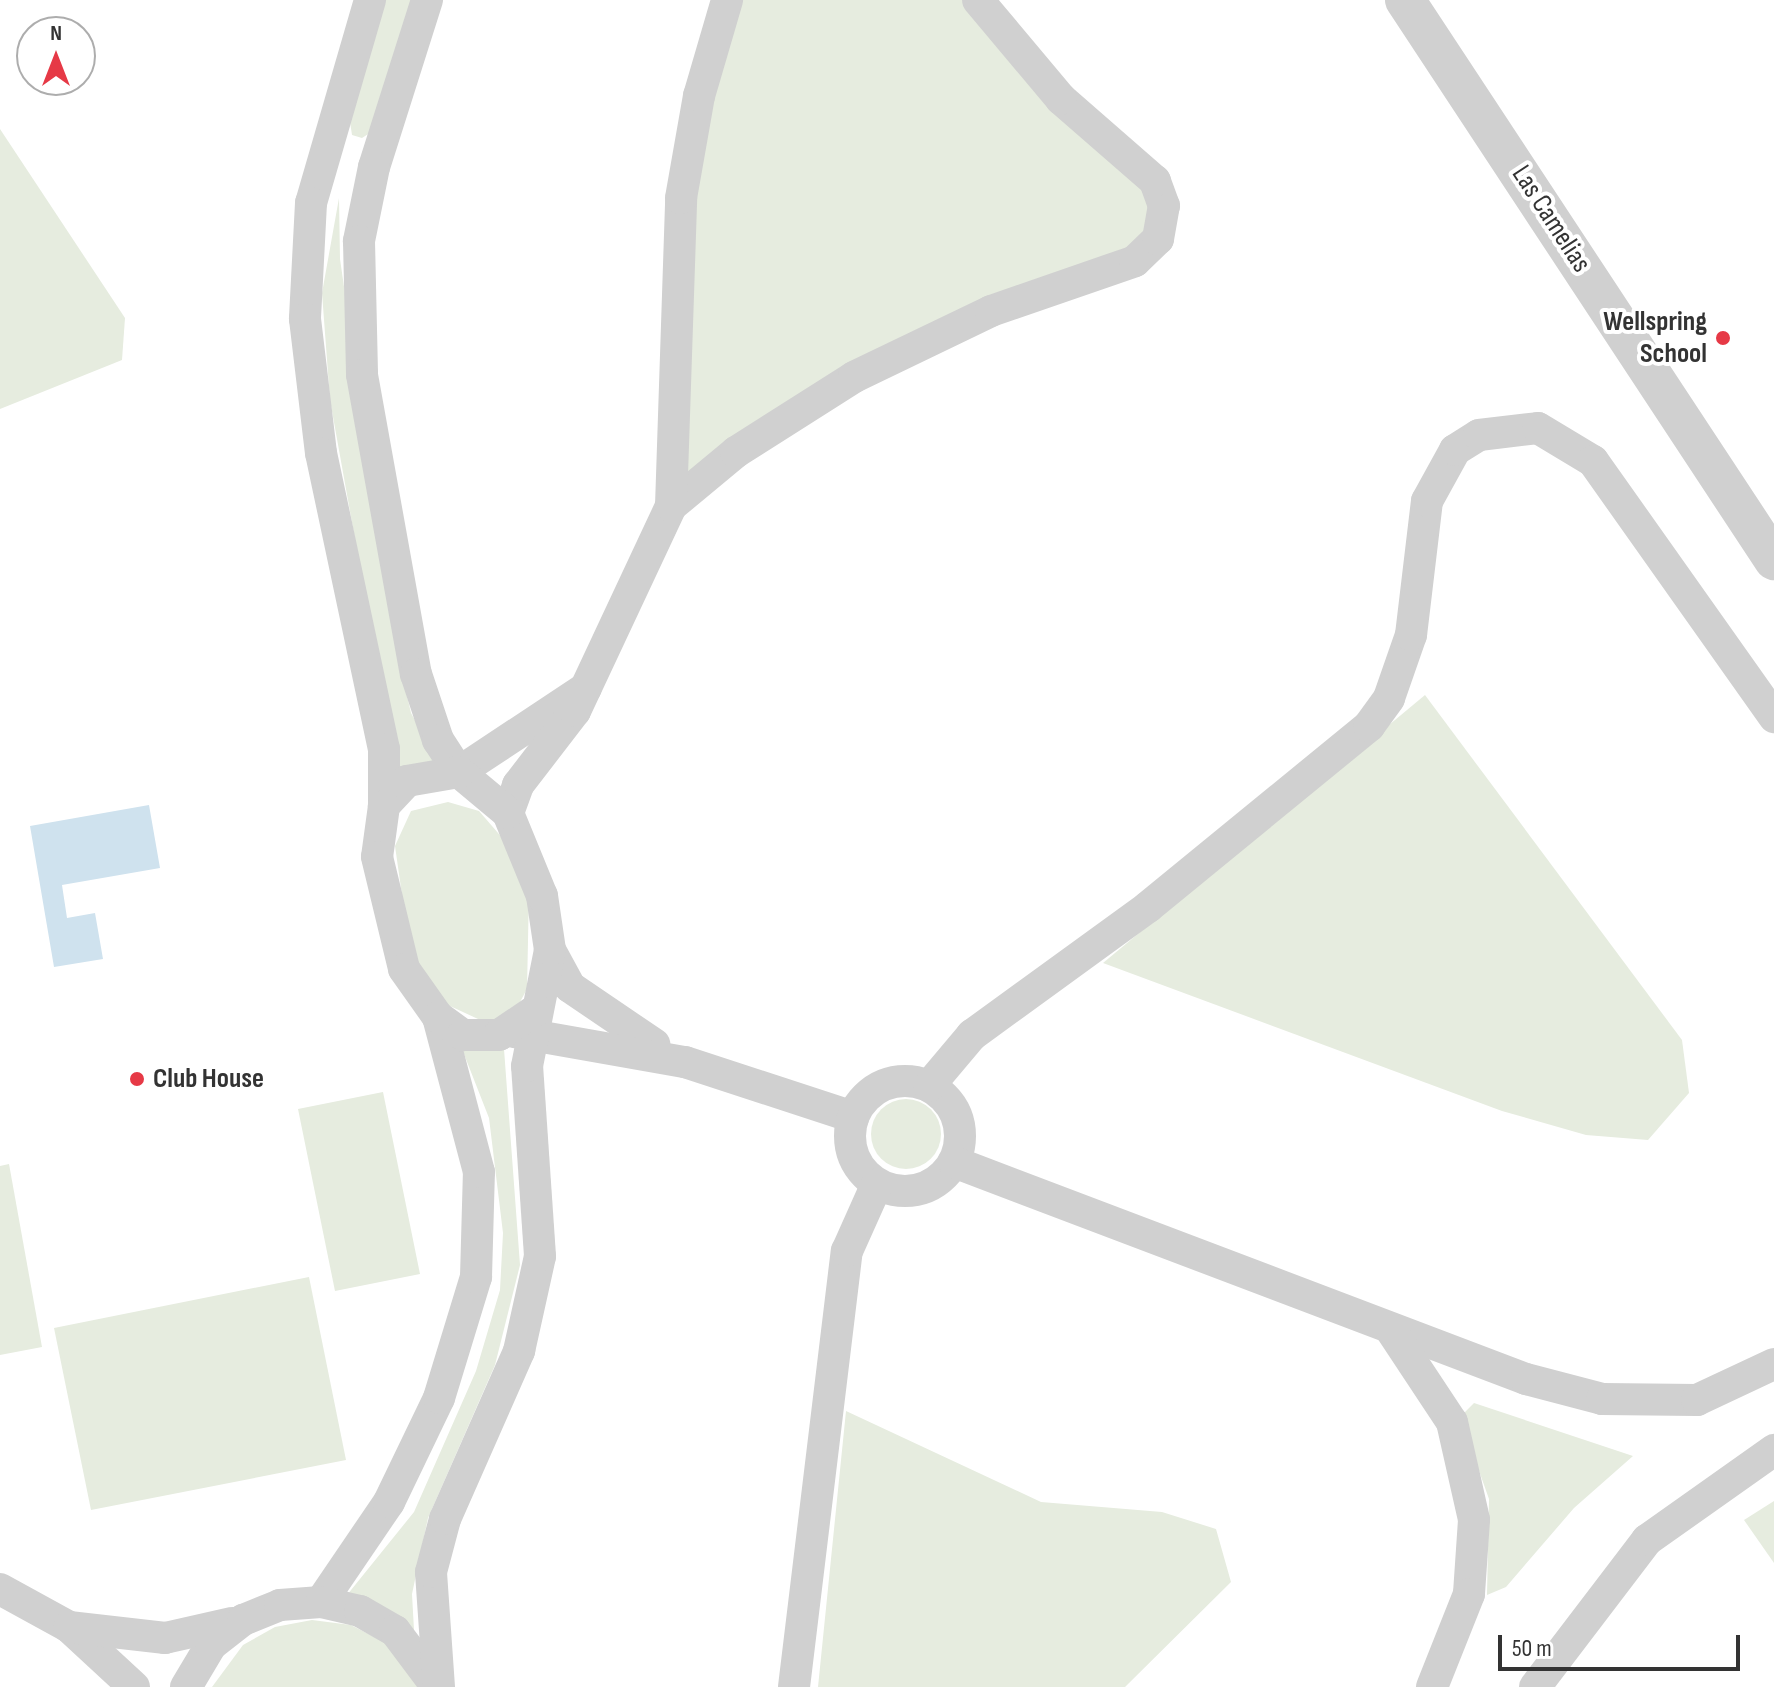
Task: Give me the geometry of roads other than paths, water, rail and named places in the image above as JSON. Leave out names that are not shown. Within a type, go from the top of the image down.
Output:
[{"type":"street","points":[[321,1602],[389,1502],[439,1398],[476,1277],[476,1157],[438,1017],[391,936],[377,857],[384,806],[384,749],[309,374],[305,265],[324,154],[370,0]]},
{"type":"street","points":[[427,0],[374,167],[359,241],[362,375],[416,674],[438,740],[459,772],[508,813],[542,896],[550,950],[586,1001],[685,1062]]},
{"type":"street","points":[[508,813],[518,785],[586,688],[671,506],[681,198],[699,96],[727,0]]},
{"type":"street","points":[[671,506],[736,452],[854,377],[991,311],[1135,261],[1158,239],[1164,206],[1155,181],[1061,99],[978,0]]},
{"type":"street","name":"Las Camelias","points":[[1405,0],[1774,560]]},
{"type":"street","points":[[324,154],[374,167]]},
{"type":"street","points":[[929,1086],[972,1035],[1148,907],[1369,726],[1408,646],[1427,501],[1455,450],[1479,435],[1538,428],[1593,461],[1774,717]]},
{"type":"street","points":[[384,806],[425,773],[459,772],[586,688]]},
{"type":"street","points":[[437,1687],[429,1628],[434,1559],[519,1351],[540,1256],[525,1025],[550,950]]},
{"type":"street","points":[[438,1017],[463,1035],[525,1025],[685,1062],[853,1117]]},
{"type":"street","points":[[903,1081],[929,1086],[958,1118],[954,1162],[921,1189],[877,1184],[853,1155],[853,1117],[878,1088],[903,1081]]},
{"type":"street","points":[[954,1162],[1526,1379],[1632,1403],[1697,1400],[1774,1364]]},
{"type":"street","points":[[794,1687],[847,1251],[877,1184]]},
{"type":"street","points":[[1391,1330],[1452,1422],[1474,1520],[1469,1594],[1432,1687]]},
{"type":"street","points":[[1535,1687],[1647,1540],[1774,1450]]},
{"type":"street","points":[[0,1589],[69,1627],[134,1687]]},
{"type":"street","points":[[69,1627],[165,1638],[243,1620],[280,1605],[321,1602],[360,1611],[395,1631],[437,1687]]},
{"type":"street","points":[[186,1687],[211,1645],[243,1620]]},
{"type":"water","points":[[149,805],[160,868],[62,885],[67,918],[95,913],[103,959],[54,967],[30,826]]},
{"type":"place","name":"Wellspring School","points":[[1723,338]]},
{"type":"place","name":"Club House","points":[[137,1079]]}]
